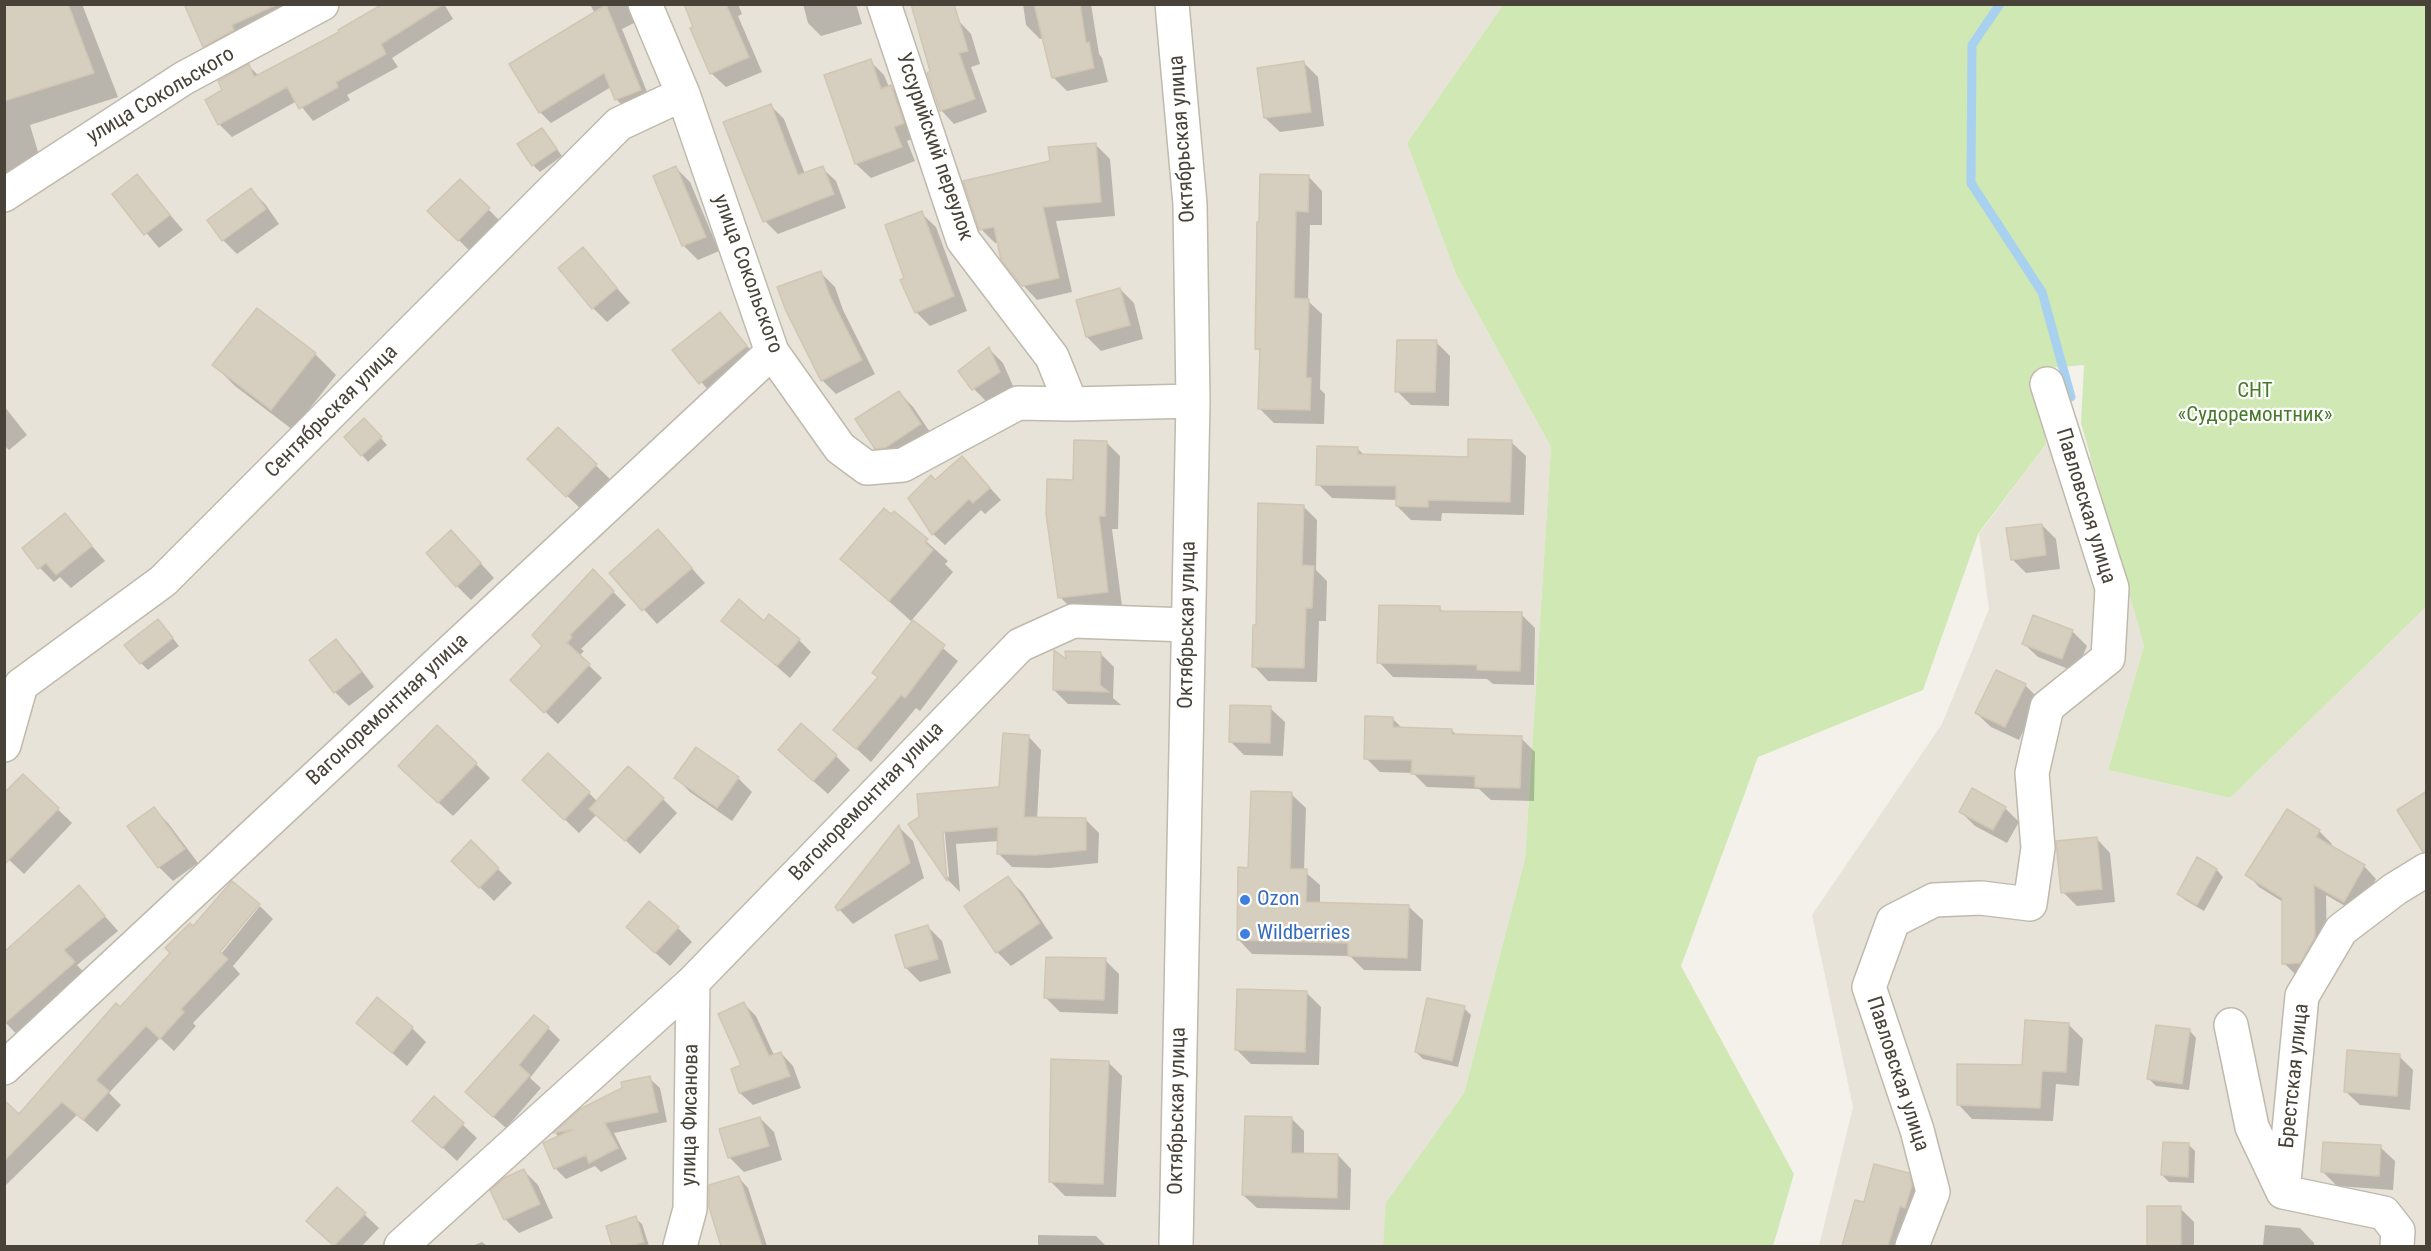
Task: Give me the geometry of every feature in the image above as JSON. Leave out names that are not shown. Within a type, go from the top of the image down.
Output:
[{"type":"street","name":"улица Сокольского","points":[[4,195],[184,78],[322,4]]},
{"type":"street","name":"улица Сокольского","points":[[645,4],[683,94],[772,352],[840,448],[867,468],[903,465],[1018,403],[1193,401]]},
{"type":"street","name":"Уссурийский переулок","points":[[884,4],[963,240],[1052,357],[1071,404]]},
{"type":"street","name":"Октябрьская улица","points":[[1172,4],[1190,204],[1193,401],[1176,1246]]},
{"type":"street","name":"Сентябрьская улица","points":[[4,745],[21,685],[163,581],[619,124],[683,94]]},
{"type":"street","name":"Вагоноремонтная улица","points":[[4,1068],[772,352]]},
{"type":"street","name":"Павловская улица","points":[[1912,1246],[1934,1192],[1917,1130],[1869,987],[1893,921],[1934,900],[1981,898],[2030,904],[2038,848],[2032,773],[2047,707],[2108,658],[2112,588],[2047,384]]},
{"type":"street","name":"Вагоноремонтная улица","points":[[400,1246],[693,982],[1020,645],[1073,621],[1188,625]]},
{"type":"street","name":"Брестская улица","points":[[2283,1192],[2302,996],[2341,930],[2395,889],[2427,870]]},
{"type":"street","name":"улица Фисанова","points":[[680,1246],[690,1209],[693,982]]},
{"type":"street","name":"Брестская улица","points":[[2231,1025],[2252,1127],[2283,1192]]},
{"type":"street","points":[[2283,1192],[2384,1213],[2398,1231],[2397,1246]]},
{"type":"shaded area","points":[[5,5],[1503,5],[1407,143],[1456,274],[1551,447],[1525,859],[1464,1093],[1387,1203],[1383,1246],[5,1246]]},
{"type":"shaded area","points":[[2046,444],[2091,457],[2144,646],[2108,770],[2230,798],[2426,607],[2426,1246],[1819,1246],[1853,1107],[1812,915],[1942,724],[1989,609],[1979,534]]},
{"type":"green space","name":"СНТ «Судоремонтник»","points":[[1503,5],[2426,5],[2426,607],[2230,798],[2108,770],[2144,646],[2081,423],[2084,365],[2036,369],[2046,444],[1978,534],[1923,690],[1758,757],[1681,966],[1794,1174],[1773,1246],[1383,1246],[1386,1203],[1464,1093],[1525,859],[1551,447],[1456,274],[1407,143]]},
{"type":"building","points":[[4,4],[68,4],[94,73],[4,101]]},
{"type":"building","points":[[184,4],[278,4],[232,25],[234,30],[203,47]]},
{"type":"building","points":[[383,4],[444,4],[381,44],[386,54],[336,82],[338,87],[299,109],[287,87],[218,125],[205,100],[222,90],[218,81],[249,64],[254,77],[339,32],[338,30]]},
{"type":"building","points":[[684,4],[726,4],[749,57],[710,74],[690,28],[693,27]]},
{"type":"building","points":[[911,4],[954,4],[968,51],[959,53],[975,99],[940,111],[927,73],[930,71]]},
{"type":"building","points":[[1034,4],[1080,4],[1086,43],[1089,42],[1094,68],[1052,78]]},
{"type":"building","points":[[606,5],[641,90],[615,100],[604,73],[539,113],[509,64]]},
{"type":"building","points":[[871,59],[881,89],[891,85],[904,123],[894,127],[902,147],[855,164],[824,75]]},
{"type":"building","points":[[1304,61],[1311,112],[1264,118],[1257,68]]},
{"type":"building","points":[[771,104],[798,175],[823,166],[834,194],[763,222],[723,122]]},
{"type":"building","points":[[542,128],[557,149],[532,166],[517,144]]},
{"type":"building","points":[[1096,143],[1101,202],[1043,207],[1059,278],[1022,286],[1001,260],[994,227],[979,230],[963,181],[1050,161],[1048,147]]},
{"type":"building","points":[[676,166],[706,237],[682,246],[653,176]]},
{"type":"building","points":[[137,174],[170,215],[144,235],[112,194]]},
{"type":"building","points":[[1260,174],[1309,175],[1308,212],[1296,211],[1294,298],[1309,299],[1306,378],[1311,378],[1310,410],[1258,409],[1260,349],[1255,349]]},
{"type":"building","points":[[460,179],[490,208],[458,241],[427,211]]},
{"type":"building","points":[[251,188],[266,209],[222,241],[207,220]]},
{"type":"building","points":[[922,211],[954,296],[915,313],[900,280],[904,278],[885,225]]},
{"type":"building","points":[[583,247],[617,288],[592,309],[558,268]]},
{"type":"building","points":[[821,271],[829,294],[862,360],[821,381],[786,311],[777,287]]},
{"type":"building","points":[[1120,288],[1130,325],[1086,337],[1076,300]]},
{"type":"building","points":[[257,308],[316,353],[271,410],[212,365]]},
{"type":"building","points":[[720,312],[747,346],[699,384],[672,350]]},
{"type":"building","points":[[1397,340],[1437,340],[1435,392],[1395,392]]},
{"type":"building","points":[[989,347],[1000,372],[972,390],[958,371]]},
{"type":"building","points":[[899,391],[921,424],[885,448],[875,449],[855,419]]},
{"type":"building","points":[[364,418],[382,437],[361,456],[344,437]]},
{"type":"building","points":[[558,427],[597,464],[566,497],[527,459]]},
{"type":"building","points":[[1468,439],[1512,440],[1510,502],[1428,500],[1428,507],[1396,506],[1396,486],[1316,485],[1317,446],[1358,447],[1358,454],[1468,457]]},
{"type":"building","points":[[1074,440],[1107,441],[1105,516],[1099,516],[1108,592],[1058,598],[1046,514],[1047,479],[1073,480]]},
{"type":"building","points":[[962,456],[990,488],[973,503],[969,499],[932,535],[908,498],[931,475],[935,480]]},
{"type":"building","points":[[1258,503],[1304,505],[1302,565],[1314,566],[1312,608],[1306,608],[1304,668],[1252,667],[1253,625],[1256,625]]},
{"type":"building","points":[[884,508],[891,514],[894,511],[928,539],[925,542],[933,550],[889,601],[840,559]]},
{"type":"building","points":[[65,513],[92,546],[56,575],[46,563],[38,569],[22,548]]},
{"type":"building","points":[[2042,524],[2046,555],[2011,560],[2006,528]]},
{"type":"building","points":[[658,529],[692,568],[642,611],[609,573]]},
{"type":"building","points":[[451,530],[481,563],[456,587],[426,553]]},
{"type":"building","points":[[593,569],[614,591],[570,635],[572,637],[567,643],[590,664],[544,713],[510,680],[542,646],[532,635]]},
{"type":"building","points":[[739,599],[764,621],[769,614],[800,639],[777,666],[721,621]]},
{"type":"building","points":[[1379,605],[1440,606],[1440,611],[1522,612],[1520,671],[1477,670],[1477,665],[1377,663]]},
{"type":"building","points":[[2033,615],[2073,630],[2062,659],[2022,644]]},
{"type":"building","points":[[158,619],[173,638],[140,664],[124,645]]},
{"type":"building","points":[[913,620],[945,645],[905,698],[901,695],[856,749],[833,730],[878,677],[872,673]]},
{"type":"building","points":[[336,639],[361,672],[334,693],[309,660]]},
{"type":"building","points":[[1054,650],[1066,659],[1065,651],[1101,652],[1100,685],[1109,692],[1053,690]]},
{"type":"building","points":[[1996,670],[2026,684],[2005,727],[1975,713]]},
{"type":"building","points":[[1230,705],[1271,706],[1270,743],[1229,742]]},
{"type":"building","points":[[1365,716],[1393,717],[1393,727],[1452,729],[1452,734],[1522,736],[1520,788],[1475,787],[1475,776],[1411,774],[1412,760],[1364,759]]},
{"type":"building","points":[[801,723],[837,755],[813,781],[778,750]]},
{"type":"building","points":[[437,725],[477,763],[438,803],[398,766]]},
{"type":"building","points":[[1003,733],[1029,735],[1024,817],[1086,818],[1086,850],[1036,855],[997,854],[998,827],[943,832],[947,881],[908,824],[919,817],[917,794],[999,787]]},
{"type":"building","points":[[696,747],[739,777],[717,808],[674,778]]},
{"type":"building","points":[[548,753],[590,792],[564,820],[522,780]]},
{"type":"building","points":[[628,766],[664,798],[625,841],[589,809]]},
{"type":"building","points":[[23,774],[59,808],[4,865],[4,793]]},
{"type":"building","points":[[1972,788],[2006,807],[1993,830],[1959,812]]},
{"type":"building","points":[[1251,791],[1292,792],[1290,869],[1307,869],[1306,902],[1409,905],[1407,958],[1348,956],[1348,943],[1237,940],[1238,867],[1248,868]]},
{"type":"building","points":[[2427,791],[2427,851],[2423,852],[2397,810]]},
{"type":"building","points":[[154,807],[185,849],[158,868],[127,826]]},
{"type":"building","points":[[2287,809],[2320,830],[2316,837],[2365,865],[2344,902],[2314,885],[2315,937],[2300,963],[2282,964],[2282,898],[2245,875]]},
{"type":"building","points":[[899,825],[910,863],[838,911],[835,907]]},
{"type":"building","points":[[2097,837],[2102,889],[2061,893],[2056,841]]},
{"type":"building","points":[[471,840],[499,868],[479,888],[451,861]]},
{"type":"building","points":[[2197,857],[2217,869],[2197,905],[2177,894]]},
{"type":"building","points":[[1008,876],[1040,923],[996,953],[964,906]]},
{"type":"building","points":[[232,881],[260,904],[220,952],[228,959],[181,1009],[184,1012],[160,1039],[146,1026],[96,1080],[109,1091],[83,1120],[62,1102],[4,1161],[4,1100],[19,1114],[116,1003],[120,1007],[170,953],[165,948],[190,923],[193,926]]},
{"type":"building","points":[[79,885],[105,916],[64,950],[75,962],[4,1024],[4,952]]},
{"type":"building","points":[[649,901],[679,927],[655,953],[626,927]]},
{"type":"building","points":[[928,925],[938,959],[905,968],[895,935]]},
{"type":"building","points":[[1046,957],[1106,958],[1104,1000],[1044,998]]},
{"type":"building","points":[[1237,989],[1307,991],[1305,1052],[1235,1050]]},
{"type":"building","points":[[377,997],[413,1027],[392,1053],[356,1023]]},
{"type":"building","points":[[1427,998],[1465,1006],[1452,1061],[1415,1052]]},
{"type":"building","points":[[744,1002],[769,1056],[781,1052],[790,1076],[739,1093],[731,1069],[741,1065],[718,1014]]},
{"type":"building","points":[[534,1015],[549,1027],[519,1065],[530,1075],[493,1117],[465,1092]]},
{"type":"building","points":[[2025,1020],[2069,1023],[2066,1072],[2042,1071],[2040,1108],[1957,1105],[1957,1064],[2022,1065]]},
{"type":"building","points":[[2156,1025],[2190,1029],[2182,1084],[2147,1079]]},
{"type":"building","points":[[2347,1050],[2400,1054],[2397,1096],[2344,1092]]},
{"type":"building","points":[[1051,1059],[1109,1061],[1103,1184],[1049,1182]]},
{"type":"building","points":[[650,1076],[658,1112],[605,1123],[618,1148],[589,1163],[586,1155],[554,1169],[543,1143],[572,1130],[553,1133],[580,1109],[622,1088],[621,1082]]},
{"type":"building","points":[[434,1096],[464,1123],[442,1148],[412,1121]]},
{"type":"building","points":[[1245,1116],[1292,1117],[1291,1153],[1338,1154],[1337,1198],[1242,1195]]},
{"type":"building","points":[[760,1117],[769,1146],[728,1158],[719,1129]]},
{"type":"building","points":[[2163,1142],[2189,1143],[2188,1177],[2161,1175]]},
{"type":"building","points":[[2323,1142],[2381,1145],[2379,1176],[2321,1172]]},
{"type":"building","points":[[1874,1164],[1909,1173],[1912,1185],[1905,1208],[1900,1206],[1888,1246],[1842,1246],[1855,1200],[1864,1202]]},
{"type":"building","points":[[524,1169],[540,1204],[504,1220],[490,1190],[504,1178]]},
{"type":"building","points":[[739,1176],[762,1246],[721,1246],[709,1207],[709,1185]]},
{"type":"building","points":[[337,1187],[366,1213],[334,1246],[306,1221]]},
{"type":"building","points":[[2147,1206],[2181,1206],[2181,1246],[2147,1246]]},
{"type":"building","points":[[636,1216],[644,1242],[630,1246],[612,1246],[606,1226]]},
{"type":"waterway","points":[[2000,4],[1972,45],[1971,183],[2042,292],[2071,397]]},
{"type":"place","name":"Ozon","points":[[1245,900]]},
{"type":"place","name":"Wildberries","points":[[1245,934]]}]
